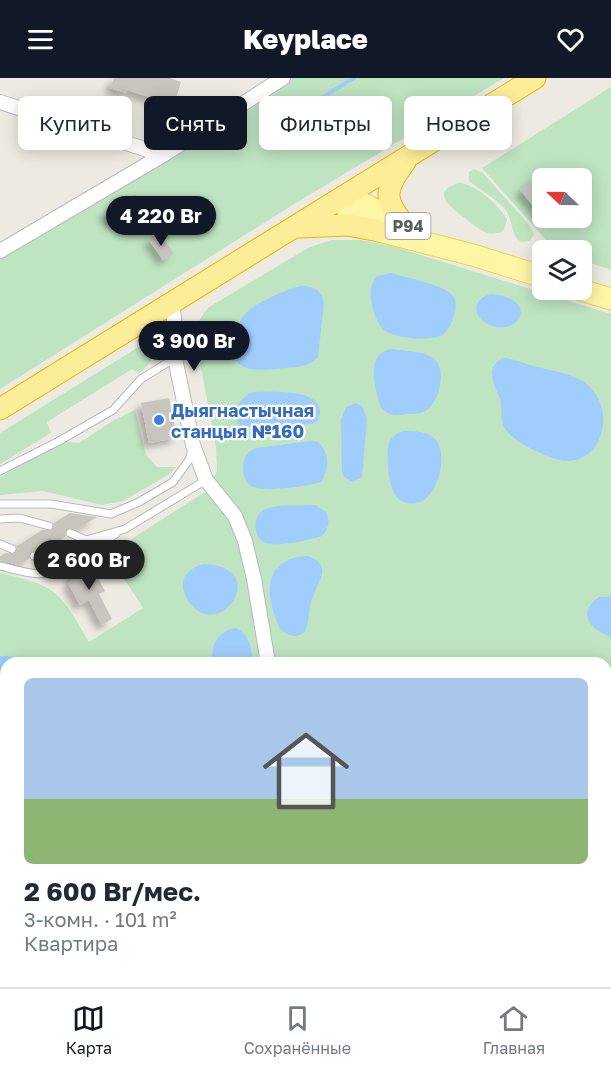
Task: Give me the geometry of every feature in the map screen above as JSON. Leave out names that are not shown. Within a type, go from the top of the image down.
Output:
[{"type":"highway","points":[[0,409],[535,78]]},
{"type":"highway","name":"Р94","points":[[406,226],[393,212],[389,203],[393,182],[410,156]]},
{"type":"highway","name":"Р94","points":[[295,227],[348,225],[379,231]]},
{"type":"main road","name":"Р94","points":[[343,197],[364,204],[406,226],[473,255]]},
{"type":"main road","name":"Р94","points":[[343,197],[347,209],[356,220],[379,231],[473,255],[532,274]]},
{"type":"main road","points":[[592,293],[611,299]]},
{"type":"street","points":[[0,251],[162,155],[283,78]]},
{"type":"street","points":[[0,102],[162,155]]},
{"type":"street","points":[[172,304],[175,358],[193,445],[206,480],[235,516],[245,541],[267,657]]},
{"type":"lane","points":[[0,471],[113,410],[141,379],[175,358]]},
{"type":"lane","points":[[0,504],[51,504],[111,514],[140,502],[173,482],[189,460],[193,445]]},
{"type":"lane","points":[[0,566],[38,575],[64,568],[72,559],[206,480]]},
{"type":"lane","points":[[0,519],[20,518],[49,526]]},
{"type":"lane","points":[[70,533],[86,540],[125,529]]},
{"type":"lane","points":[[0,544],[12,549]]},
{"type":"lane","points":[[34,556],[48,561],[72,559]]},
{"type":"green space","points":[[291,78],[504,78],[474,96],[404,96],[404,138],[392,145],[392,96],[262,96]]},
{"type":"green space","points":[[611,87],[611,270],[592,263],[592,240],[546,240],[535,228],[592,228],[592,168],[532,168],[532,224],[482,168]]},
{"type":"green space","points":[[259,98],[259,150],[384,150],[0,389],[0,258],[175,150],[247,150],[247,105]]},
{"type":"green space","points":[[474,169],[483,173],[530,226],[534,234],[530,241],[521,242],[504,208],[469,181],[469,172]]},
{"type":"green space","points":[[459,183],[479,191],[500,209],[507,220],[503,231],[492,234],[482,231],[449,205],[444,195],[445,191]]},
{"type":"green space","points":[[331,240],[360,240],[392,246],[532,289],[532,300],[566,300],[611,314],[611,657],[0,657],[0,573],[30,581],[51,590],[66,605],[89,642],[143,608],[121,573],[119,565],[124,548],[133,538],[208,490],[217,471],[216,447],[195,336],[209,307],[308,248]]},
{"type":"green space","points":[[153,341],[157,345],[155,353],[143,370],[139,373],[132,369],[47,422],[51,433],[0,464],[0,433],[145,343]]},
{"type":"green space","points":[[135,410],[146,455],[157,467],[176,467],[168,475],[123,501],[102,505],[43,491],[0,495],[0,477],[63,442],[79,443],[114,420]]},
{"type":"water","points":[[392,273],[442,288],[453,296],[456,303],[455,313],[450,326],[443,335],[423,339],[407,338],[383,329],[374,313],[371,287],[377,276]]},
{"type":"water","points":[[300,286],[316,289],[321,294],[324,303],[318,357],[307,365],[265,370],[240,365],[235,359],[234,350],[236,332],[244,315],[279,293]]},
{"type":"water","points":[[491,294],[511,299],[519,306],[520,316],[510,326],[492,326],[479,317],[476,311],[477,304]]},
{"type":"water","points":[[392,349],[424,354],[437,362],[441,375],[439,391],[433,404],[424,411],[416,414],[396,415],[387,413],[381,408],[374,382],[375,364],[383,352]]},
{"type":"water","points":[[502,358],[562,373],[587,384],[599,400],[603,414],[601,436],[591,451],[577,459],[559,460],[534,450],[506,430],[500,399],[492,376],[494,366]]},
{"type":"water","points":[[253,392],[285,392],[308,397],[316,402],[320,410],[318,421],[312,424],[242,427],[235,417],[235,412],[243,398]]},
{"type":"water","points":[[356,403],[362,406],[367,418],[362,477],[353,482],[344,477],[342,472],[341,420],[346,407]]},
{"type":"water","points":[[403,431],[419,432],[431,436],[439,445],[441,454],[436,485],[424,500],[416,503],[402,501],[391,486],[388,465],[389,444],[394,435]]},
{"type":"water","points":[[318,442],[326,455],[326,472],[321,482],[296,487],[265,489],[251,486],[247,482],[243,465],[245,456],[251,451],[256,448]]},
{"type":"water","points":[[315,505],[326,512],[328,519],[326,531],[322,536],[302,541],[271,544],[261,540],[258,536],[256,521],[261,512],[266,509],[276,506]]},
{"type":"water","points":[[307,556],[320,564],[322,574],[311,603],[305,632],[293,636],[280,629],[275,617],[271,604],[271,581],[274,572],[281,564]]},
{"type":"water","points":[[205,564],[226,569],[236,579],[238,590],[233,602],[223,611],[211,614],[198,611],[186,597],[183,585],[189,571]]},
{"type":"water","points":[[599,597],[611,597],[611,637],[597,630],[588,620],[588,609]]},
{"type":"water","points":[[236,628],[245,635],[251,647],[252,657],[212,657],[216,640],[229,630]]},
{"type":"building","points":[[114,78],[170,78],[181,82],[177,96],[146,96],[110,88]]},
{"type":"building","points":[[532,180],[532,205],[520,190]]},
{"type":"building","points":[[135,194],[142,205],[111,224],[104,213]]},
{"type":"building","points":[[159,233],[174,253],[163,260],[149,240]]},
{"type":"building","name":"Дыягнастычная станцыя №160","points":[[169,398],[177,438],[149,443],[141,403]]},
{"type":"building","points":[[70,513],[97,517],[76,530],[67,528],[66,536],[40,552],[31,551],[29,559],[19,565],[0,560],[0,556],[6,553],[15,554],[17,546],[42,530],[52,530],[55,527],[54,523]]},
{"type":"building","points":[[75,564],[93,570],[105,591],[99,594],[112,619],[102,625],[89,600],[80,605],[68,583]]},
{"type":"waterway","points":[[324,96],[354,78]]},
{"type":"place","name":"Дыягнастычная станцыя №160","points":[[159,420]]}]
